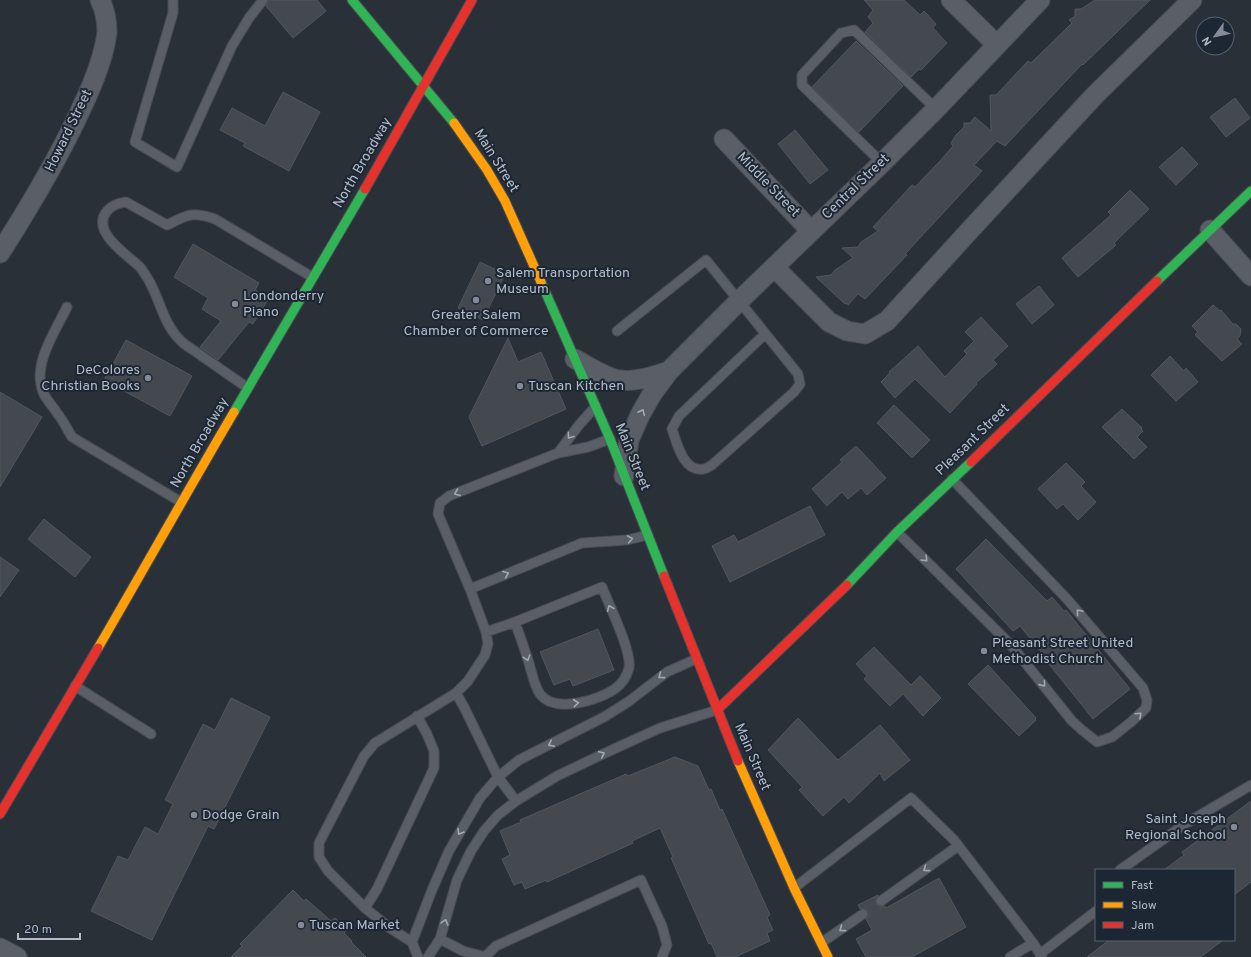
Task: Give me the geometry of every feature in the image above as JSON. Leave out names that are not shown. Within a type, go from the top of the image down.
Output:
[{"type":"main road","name":"Main Street","points":[[352,0],[446,112],[470,144],[505,201],[610,439],[717,710],[794,888],[828,957]]},
{"type":"main road","name":"North Broadway","points":[[0,814],[159,544],[181,502],[424,86],[472,0]]},
{"type":"main road","name":"Pleasant Street","points":[[717,710],[847,585],[897,532],[1251,191]]},
{"type":"street","name":"Howard Street","points":[[0,253],[52,168],[92,86],[104,51],[107,32],[106,18],[100,0]]},
{"type":"street","points":[[951,0],[997,45]]},
{"type":"street","name":"Central Street","points":[[624,476],[630,440],[640,415],[652,394],[669,371],[882,163],[1040,0]]},
{"type":"street","points":[[774,267],[829,322],[847,331],[865,334],[887,321],[1095,95],[1192,0]]},
{"type":"street","name":"Middle Street","points":[[724,139],[811,231]]},
{"type":"street","points":[[1210,230],[1251,276]]},
{"type":"street","name":"Central Street","points":[[575,359],[606,376],[620,380],[648,378],[669,371]]},
{"type":"street","points":[[0,948],[18,957]]},
{"type":"lane","points":[[173,0],[173,13],[135,142],[177,166],[232,46],[249,18],[263,0]]},
{"type":"lane","points":[[882,163],[802,85],[802,75],[841,33],[854,30],[936,108]]},
{"type":"lane","points":[[248,388],[181,341],[172,332],[165,320],[154,292],[140,268],[115,245],[108,236],[103,221],[105,214],[111,207],[119,203],[126,202],[167,225],[184,216],[193,214],[203,215],[215,219],[312,277]]},
{"type":"lane","points":[[617,331],[706,260],[798,374],[800,384],[794,392],[712,465],[703,469],[693,468],[684,460],[672,429],[679,416],[765,334]]},
{"type":"lane","points":[[67,308],[46,351],[40,368],[43,393],[64,422],[72,437],[181,502]]},
{"type":"lane","points":[[558,453],[579,425],[596,406]]},
{"type":"lane","points":[[418,957],[412,942],[390,928],[365,908],[328,871],[319,857],[319,844],[364,756],[375,743],[456,693],[468,681],[485,655],[488,644],[486,632],[470,589],[438,514],[440,502],[449,496],[558,453],[588,447],[610,439]]},
{"type":"lane","points":[[897,532],[1011,645],[1072,721],[1097,742],[1112,737],[1146,708],[1147,700],[1143,688],[1067,598],[952,479]]},
{"type":"lane","points":[[470,589],[582,543],[627,540],[648,535]]},
{"type":"lane","points":[[486,632],[602,587],[628,652],[629,666],[625,678],[616,688],[581,703],[563,704],[550,702],[540,694],[534,681],[515,622]]},
{"type":"lane","points":[[412,942],[449,851],[480,798],[498,777],[519,760],[604,717],[628,702],[667,672],[696,659]]},
{"type":"lane","points":[[75,686],[151,734]]},
{"type":"lane","points":[[456,693],[498,777],[516,801]]},
{"type":"lane","points":[[428,957],[440,939],[457,880],[471,851],[484,830],[498,815],[516,801],[558,776],[603,754],[660,728],[717,710]]},
{"type":"lane","points":[[365,908],[377,889],[434,768],[434,751],[417,716]]},
{"type":"lane","points":[[1121,869],[1185,824],[1251,785]]},
{"type":"lane","points":[[794,888],[911,798],[958,846],[1033,943],[1041,956],[1095,912]]},
{"type":"lane","points":[[881,901],[958,846]]},
{"type":"lane","points":[[440,939],[463,951],[486,957],[496,946],[641,880],[662,926],[667,946],[662,957]]},
{"type":"lane","points":[[821,943],[863,914]]},
{"type":"lane","points":[[1010,957],[1033,943]]},
{"type":"building","points":[[269,0],[317,0],[326,11],[293,38],[266,6]]},
{"type":"building","points":[[864,0],[904,0],[920,15],[924,11],[936,24],[933,28],[947,43],[921,70],[919,69],[911,77],[865,32],[873,23],[868,17],[873,10]]},
{"type":"building","points":[[1095,0],[1150,0],[1083,65],[1082,64],[1005,146],[997,141],[974,165],[982,171],[905,254],[907,255],[865,299],[858,294],[848,305],[847,303],[845,304],[816,277],[831,275],[835,270],[853,258],[842,248],[858,247],[861,242],[878,231],[873,227],[912,185],[915,187],[940,161],[953,146],[951,143],[964,127],[964,123],[970,123],[975,117],[991,131],[990,95],[996,95],[1028,61],[1031,63],[1072,23],[1069,20],[1075,16],[1075,9],[1081,9]]},
{"type":"building","points":[[856,41],[903,86],[859,132],[812,87]]},
{"type":"building","points":[[283,92],[320,112],[289,171],[243,146],[245,143],[220,130],[232,108],[265,126]]},
{"type":"building","points":[[1235,98],[1250,118],[1226,137],[1210,117]]},
{"type":"building","points":[[795,130],[828,170],[810,184],[778,144]]},
{"type":"building","points":[[1182,147],[1198,164],[1176,185],[1159,167]]},
{"type":"building","points":[[1130,190],[1149,209],[1114,243],[1116,245],[1078,277],[1062,258],[1111,215],[1108,212]]},
{"type":"building","name":"Londonderry Piano","points":[[193,244],[259,283],[255,290],[269,298],[253,324],[249,322],[218,360],[200,347],[221,321],[202,309],[208,298],[174,277]]},
{"type":"building","points":[[480,262],[505,274],[483,320],[458,308]]},
{"type":"building","points":[[1039,286],[1054,305],[1032,324],[1016,304]]},
{"type":"building","points":[[1213,305],[1220,311],[1221,310],[1233,324],[1236,324],[1241,329],[1240,336],[1237,339],[1242,344],[1222,361],[1195,335],[1198,332],[1192,326]]},
{"type":"building","points":[[981,317],[1008,346],[993,360],[997,364],[976,383],[977,384],[950,413],[915,379],[895,398],[881,382],[890,373],[889,372],[918,346],[945,377],[967,354],[964,351],[974,341],[965,332]]},
{"type":"building","name":"Tuscan Kitchen","points":[[508,338],[518,362],[541,352],[566,409],[482,446],[469,417]]},
{"type":"building","name":"DeColores Christian Books","points":[[126,340],[192,376],[170,416],[104,380]]},
{"type":"building","points":[[1170,356],[1184,371],[1186,368],[1198,382],[1176,401],[1151,375]]},
{"type":"building","points":[[0,392],[42,417],[0,487]]},
{"type":"building","points":[[894,405],[930,440],[912,458],[877,423]]},
{"type":"building","points":[[1122,409],[1142,428],[1141,429],[1143,431],[1137,437],[1147,447],[1134,459],[1102,427]]},
{"type":"building","points":[[856,446],[886,478],[867,495],[861,488],[848,499],[842,492],[827,506],[812,489],[842,462],[840,460]]},
{"type":"building","points":[[1066,463],[1085,482],[1081,486],[1096,502],[1078,520],[1063,504],[1057,509],[1038,489]]},
{"type":"building","points":[[810,506],[825,535],[730,582],[712,546],[734,535],[738,542]]},
{"type":"building","points":[[44,519],[91,557],[75,577],[28,539]]},
{"type":"building","points":[[986,539],[1047,601],[1052,597],[1064,611],[1066,610],[1130,689],[1093,719],[1020,626],[1013,631],[956,569]]},
{"type":"building","points":[[0,557],[19,570],[0,597]]},
{"type":"building","points":[[598,629],[614,670],[573,686],[570,679],[554,685],[540,652]]},
{"type":"building","points":[[874,647],[911,685],[920,676],[941,698],[923,716],[903,694],[890,706],[864,679],[867,676],[856,664]]},
{"type":"building","points":[[988,665],[1036,718],[1036,720],[1019,736],[968,684]]},
{"type":"building","name":"Dodge Grain","points":[[231,698],[270,717],[214,829],[208,826],[152,940],[91,911],[118,856],[128,860],[145,827],[158,834],[173,804],[165,800],[203,724],[215,730]]},
{"type":"building","points":[[798,718],[838,760],[880,725],[910,760],[884,781],[880,773],[849,803],[844,797],[823,816],[799,790],[802,787],[768,750]]},
{"type":"building","points":[[675,757],[698,766],[709,790],[711,789],[720,810],[722,809],[770,915],[767,917],[773,930],[767,933],[770,941],[735,957],[717,957],[711,943],[709,944],[671,858],[673,857],[660,828],[632,841],[633,843],[547,882],[546,880],[525,889],[522,882],[514,885],[502,859],[510,855],[500,831],[521,822],[520,820],[626,774],[628,776]]},
{"type":"building","name":"Saint Joseph Regional School","points":[[1251,801],[1251,882],[1235,894],[1235,869],[1165,869],[1184,855],[1182,852]]},
{"type":"building","points":[[939,878],[966,927],[912,957],[866,957],[856,939],[872,930],[866,919],[869,916],[868,911],[865,908],[860,909],[858,905],[878,895],[875,899],[876,904],[879,907],[885,906],[886,908]]},
{"type":"building","name":"Tuscan Market","points":[[293,890],[304,901],[306,899],[331,921],[335,918],[347,929],[344,933],[366,957],[231,957],[242,946],[240,944]]},
{"type":"building","points":[[1108,941],[1222,941],[1201,957],[1087,957]]},
{"type":"traffic: fast","points":[[352,0],[454,123]]},
{"type":"traffic: fast","points":[[234,412],[365,189]]},
{"type":"traffic: fast","points":[[1157,281],[1251,191]]},
{"type":"traffic: fast","points":[[541,282],[610,439],[664,576]]},
{"type":"traffic: fast","points":[[847,585],[897,532],[971,462]]},
{"type":"traffic: slow","points":[[454,123],[487,170],[505,201],[541,282]]},
{"type":"traffic: slow","points":[[98,648],[234,412]]},
{"type":"traffic: slow","points":[[738,761],[794,888],[828,957]]},
{"type":"traffic: jam","points":[[365,189],[472,0]]},
{"type":"traffic: jam","points":[[971,462],[1157,281]]},
{"type":"traffic: jam","points":[[664,576],[738,761]]},
{"type":"traffic: jam","points":[[717,710],[847,585]]},
{"type":"traffic: jam","points":[[0,814],[98,648]]},
{"type":"place","name":"Salem Transportation Museum","points":[[488,281]]},
{"type":"place","name":"Greater Salem Chamber of Commerce","points":[[476,300]]},
{"type":"place","name":"Londonderry Piano","points":[[235,304]]},
{"type":"place","name":"DeColores Christian Books","points":[[148,378]]},
{"type":"place","name":"Tuscan Kitchen","points":[[520,386]]},
{"type":"place","name":"Pleasant Street United Methodist Church","points":[[984,651]]},
{"type":"place","name":"Dodge Grain","points":[[194,815]]},
{"type":"place","name":"Saint Joseph Regional School","points":[[1234,827]]},
{"type":"place","name":"Tuscan Market","points":[[301,925]]}]
